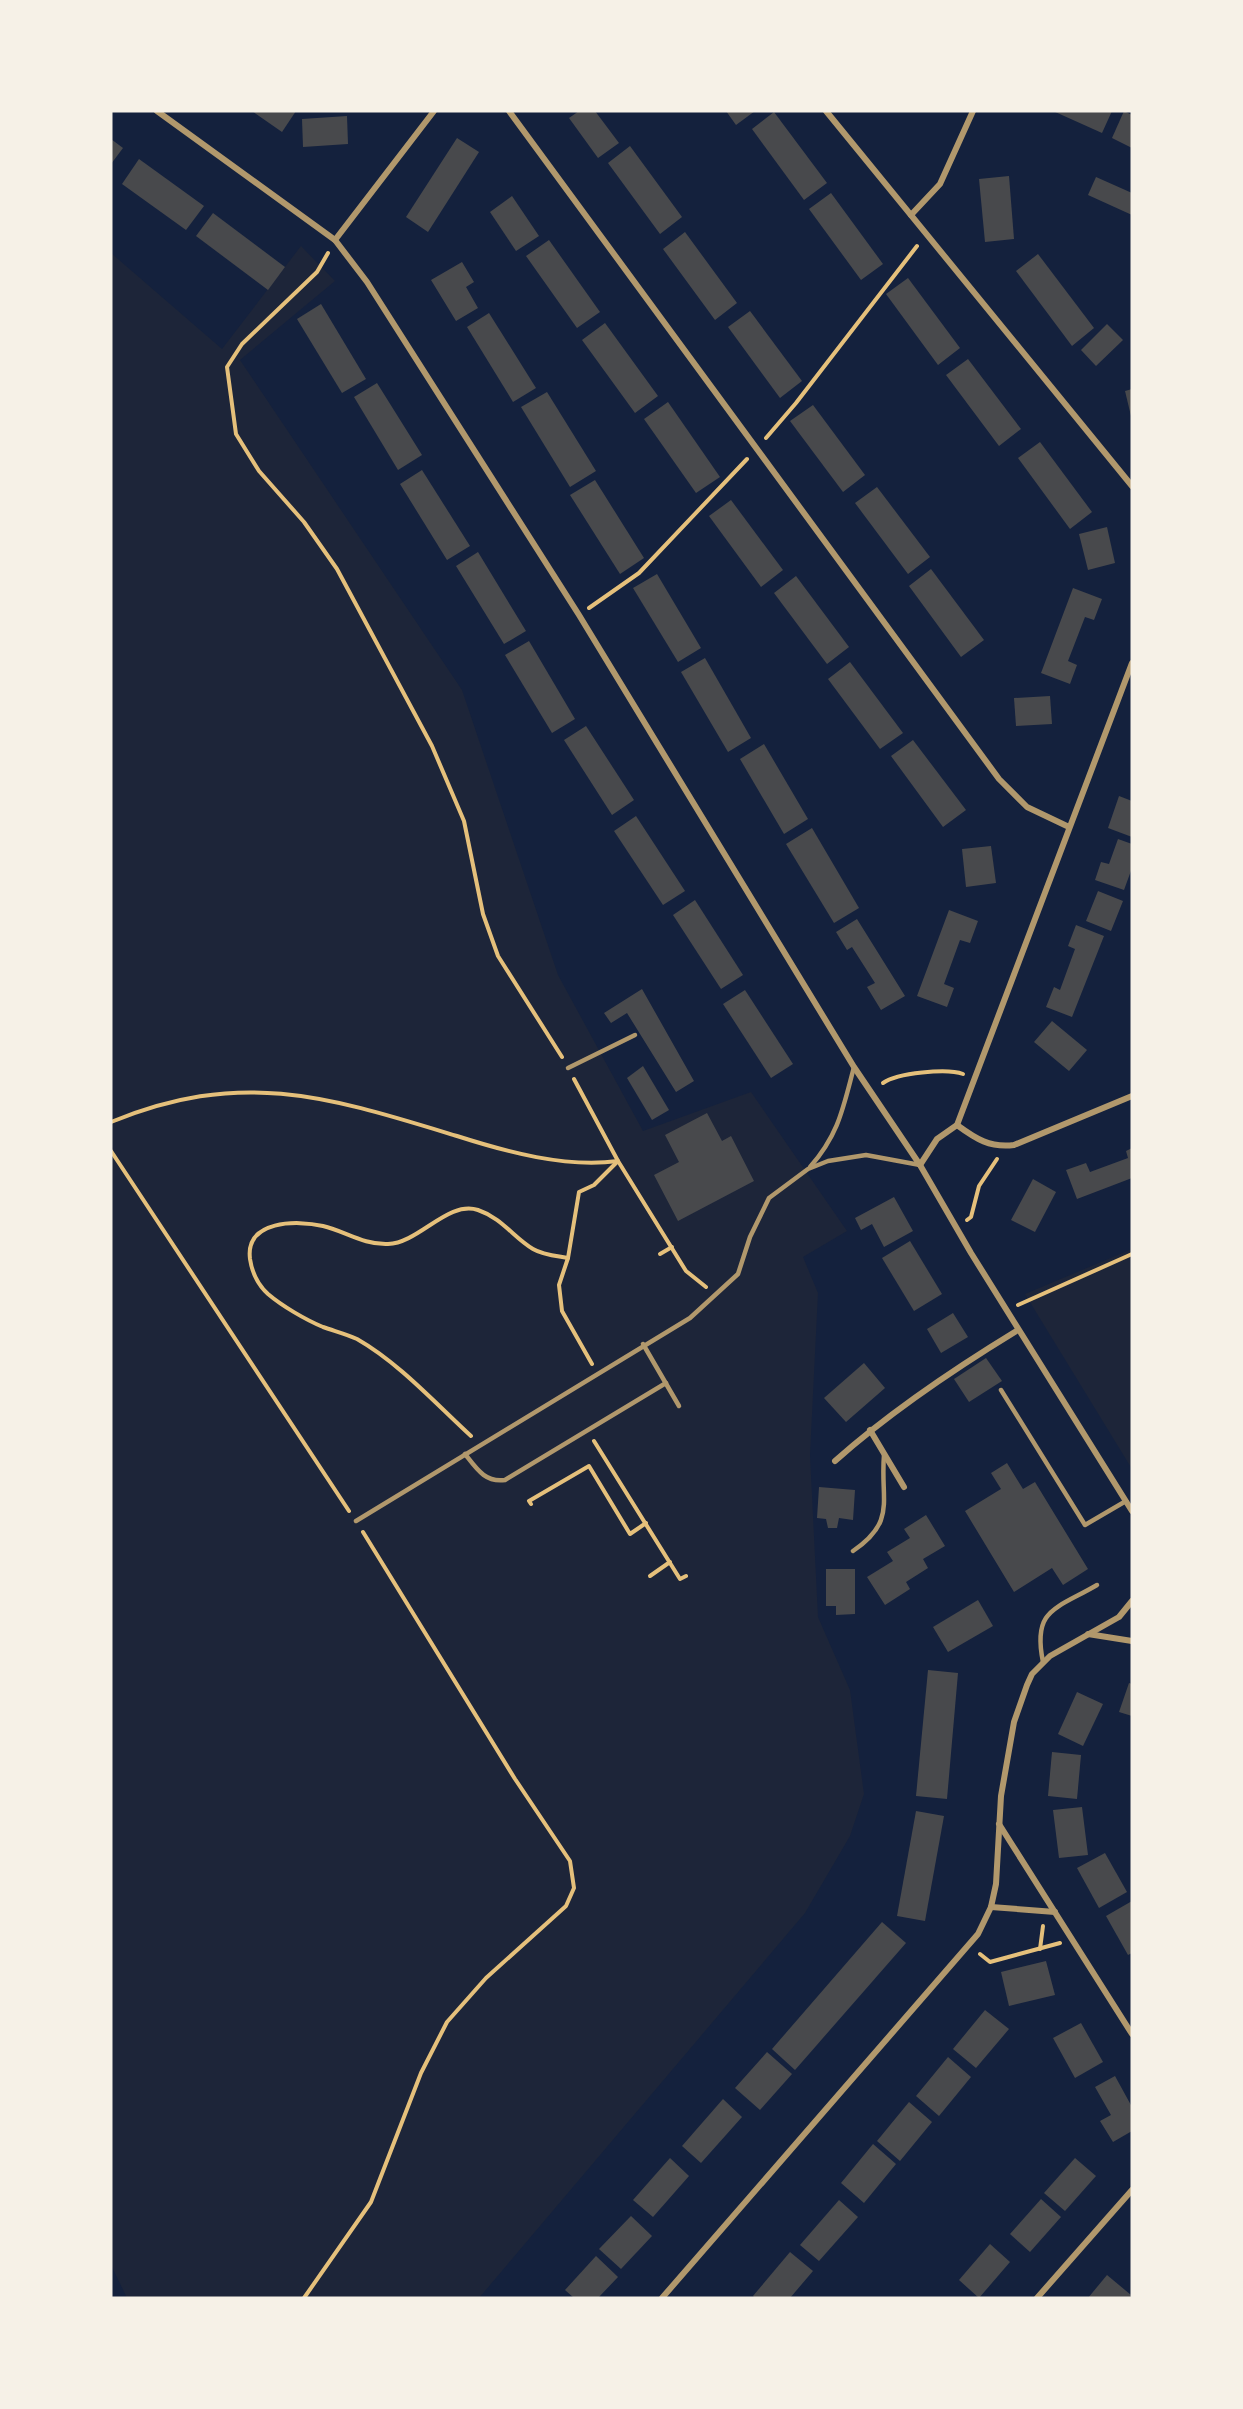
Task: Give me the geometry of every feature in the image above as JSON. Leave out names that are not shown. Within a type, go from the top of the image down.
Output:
[{"type":"street","points":[[157,111],[335,240],[367,282],[579,615],[870,1093],[920,1165],[1018,1330],[1132,1511]]},
{"type":"street","points":[[335,240],[434,111]]},
{"type":"street","points":[[509,111],[999,779],[1027,807],[1069,827]]},
{"type":"street","points":[[826,111],[1132,486]]},
{"type":"street","points":[[911,215],[940,184],[973,111]]},
{"type":"street","points":[[920,1165],[937,1139],[957,1125],[1132,663]]},
{"type":"street","points":[[957,1125],[980,1141],[997,1147],[1010,1145],[1132,1096]]},
{"type":"street","points":[[835,1461],[870,1430],[963,1363],[1018,1330]]},
{"type":"street","points":[[870,1430],[904,1487]]},
{"type":"street","points":[[662,2298],[978,1934],[991,1906],[996,1884],[999,1824],[1014,1722],[1032,1674],[1043,1662],[1119,1617],[1132,1601]]},
{"type":"street","points":[[1088,1634],[1132,1641]]},
{"type":"street","points":[[999,1824],[1132,2034]]},
{"type":"street","points":[[991,1906],[1055,1912]]},
{"type":"street","points":[[1037,2298],[1132,2190]]},
{"type":"lane","points":[[568,1068],[635,1035]]},
{"type":"lane","points":[[356,1521],[643,1344],[690,1318],[717,1295],[738,1274],[750,1237],[769,1198],[808,1169],[828,1147],[842,1117],[854,1067]]},
{"type":"lane","points":[[808,1169],[828,1161],[866,1155],[920,1165]]},
{"type":"lane","points":[[643,1344],[679,1406]]},
{"type":"lane","points":[[465,1454],[481,1475],[496,1481],[505,1480],[666,1383]]},
{"type":"lane","points":[[1001,1390],[1085,1525],[1126,1501]]},
{"type":"lane","points":[[854,1551],[868,1541],[881,1524],[884,1510],[884,1454]]},
{"type":"lane","points":[[1043,1662],[1039,1641],[1042,1620],[1051,1612],[1096,1585]]},
{"type":"path","points":[[335,240],[317,272],[242,344],[227,367],[236,434],[259,471],[304,522],[338,569],[422,725],[464,821],[483,914],[498,956],[568,1068],[618,1161],[686,1271],[717,1295]]},
{"type":"path","points":[[870,1093],[889,1079],[906,1076],[953,1071],[969,1076]]},
{"type":"path","points":[[111,1122],[169,1101],[202,1095],[290,1093],[348,1103],[486,1145],[531,1155],[590,1165],[618,1161]]},
{"type":"path","points":[[956,1228],[972,1217],[979,1186],[993,1163],[1010,1145]]},
{"type":"path","points":[[111,1151],[356,1521],[515,1779],[570,1861],[574,1888],[566,1906],[486,1978],[447,2022],[421,2073],[371,2202],[304,2298]]},
{"type":"path","points":[[598,1372],[562,1311],[560,1285],[568,1258],[579,1192],[594,1185],[618,1161]]},
{"type":"path","points":[[478,1446],[472,1436],[387,1361],[356,1339],[321,1326],[268,1294],[252,1272],[249,1255],[254,1236],[265,1228],[294,1222],[323,1226],[364,1242],[389,1244],[414,1237],[459,1210],[477,1209],[509,1227],[533,1249],[568,1258]]},
{"type":"path","points":[[660,1254],[672,1247]]},
{"type":"path","points":[[1006,1310],[1132,1254]]},
{"type":"path","points":[[587,1430],[680,1579],[686,1576]]},
{"type":"path","points":[[531,1504],[529,1501],[589,1466],[630,1534],[645,1523]]},
{"type":"path","points":[[650,1576],[670,1562]]},
{"type":"path","points":[[1040,1949],[1044,1911]]},
{"type":"path","points":[[969,1944],[990,1962],[1072,1939]]},
{"type":"shaded area","points":[[301,246],[335,281],[240,360],[462,690],[558,975],[643,1131],[751,1092],[847,1231],[803,1257],[818,1293],[810,1455],[818,1617],[850,1690],[864,1794],[850,1836],[805,1913],[479,2298],[127,2298],[111,2265],[111,253],[222,349]]},
{"type":"shaded area","points":[[1132,1249],[1132,1469],[1025,1294]]},
{"type":"building","points":[[252,111],[296,111],[282,132]]},
{"type":"building","points":[[579,111],[595,111],[619,143],[598,158],[569,118]]},
{"type":"building","points":[[726,111],[755,111],[736,125]]},
{"type":"building","points":[[1053,111],[1112,111],[1102,133]]},
{"type":"building","points":[[1124,111],[1132,115],[1132,148],[1112,138]]},
{"type":"building","points":[[774,112],[827,183],[804,200],[752,129]]},
{"type":"building","points":[[347,116],[348,144],[303,147],[302,119]]},
{"type":"building","points":[[457,138],[479,152],[428,232],[406,217]]},
{"type":"building","points":[[111,139],[123,148],[111,164]]},
{"type":"building","points":[[630,146],[682,217],[660,234],[608,163]]},
{"type":"building","points":[[139,159],[204,206],[186,230],[122,184]]},
{"type":"building","points":[[1009,176],[1014,239],[985,242],[979,179]]},
{"type":"building","points":[[1096,177],[1132,193],[1132,215],[1088,195]]},
{"type":"building","points":[[831,193],[883,264],[861,280],[809,209]]},
{"type":"building","points":[[512,196],[539,236],[516,251],[490,212]]},
{"type":"building","points":[[213,213],[285,267],[268,290],[196,236]]},
{"type":"building","points":[[685,232],[737,303],[715,320],[663,249]]},
{"type":"building","points":[[549,240],[600,312],[577,328],[526,256]]},
{"type":"building","points":[[1038,254],[1094,328],[1072,346],[1016,271]]},
{"type":"building","points":[[462,262],[474,282],[466,287],[478,308],[456,321],[431,280]]},
{"type":"building","points":[[908,278],[960,348],[938,365],[886,294]]},
{"type":"building","points":[[321,304],[366,379],[342,393],[297,319]]},
{"type":"building","points":[[750,311],[802,381],[780,398],[728,327]]},
{"type":"building","points":[[489,313],[536,388],[513,402],[467,327]]},
{"type":"building","points":[[605,323],[658,396],[635,413],[582,340]]},
{"type":"building","points":[[1107,324],[1123,340],[1096,366],[1081,350]]},
{"type":"building","points":[[968,359],[1021,429],[999,446],[946,375]]},
{"type":"building","points":[[377,383],[422,455],[398,470],[354,397]]},
{"type":"building","points":[[1132,389],[1132,416],[1131,416],[1125,391]]},
{"type":"building","points":[[547,392],[596,471],[570,487],[521,407]]},
{"type":"building","points":[[668,402],[720,477],[696,493],[644,419]]},
{"type":"building","points":[[813,405],[865,475],[843,492],[790,421]]},
{"type":"building","points":[[1040,442],[1092,512],[1070,529],[1018,458]]},
{"type":"building","points":[[422,470],[470,546],[447,560],[400,484]]},
{"type":"building","points":[[595,480],[644,558],[620,574],[570,495]]},
{"type":"building","points":[[877,487],[930,557],[908,574],[855,503]]},
{"type":"building","points":[[731,500],[783,570],[761,587],[709,516]]},
{"type":"building","points":[[1107,527],[1115,563],[1088,570],[1079,534]]},
{"type":"building","points":[[478,552],[526,631],[504,644],[456,566]]},
{"type":"building","points":[[931,569],[984,640],[961,657],[909,586]]},
{"type":"building","points":[[657,574],[701,648],[678,662],[633,588]]},
{"type":"building","points":[[796,576],[849,647],[827,664],[774,593]]},
{"type":"building","points":[[1073,588],[1102,599],[1094,620],[1085,617],[1068,661],[1077,665],[1070,684],[1041,673]]},
{"type":"building","points":[[529,641],[575,719],[552,733],[505,655]]},
{"type":"building","points":[[705,658],[751,738],[728,752],[681,672]]},
{"type":"building","points":[[850,662],[903,733],[880,749],[828,679]]},
{"type":"building","points":[[1050,696],[1052,724],[1016,726],[1014,698]]},
{"type":"building","points":[[586,726],[634,800],[612,815],[564,740]]},
{"type":"building","points":[[913,740],[966,810],[943,827],[891,756]]},
{"type":"building","points":[[764,744],[808,819],[784,834],[740,759]]},
{"type":"building","points":[[1119,796],[1132,801],[1132,837],[1108,828]]},
{"type":"building","points":[[636,816],[685,891],[663,905],[614,831]]},
{"type":"building","points":[[812,828],[859,908],[834,923],[786,844]]},
{"type":"building","points":[[1118,839],[1132,844],[1132,868],[1124,890],[1095,880],[1101,862],[1109,864]]},
{"type":"building","points":[[991,846],[996,883],[966,887],[962,849]]},
{"type":"building","points":[[1098,891],[1123,901],[1111,931],[1086,921]]},
{"type":"building","points":[[695,900],[743,975],[721,989],[673,915]]},
{"type":"building","points":[[949,910],[978,921],[970,943],[960,940],[944,984],[954,988],[947,1007],[917,996]]},
{"type":"building","points":[[857,919],[905,996],[881,1010],[867,987],[875,983],[852,947],[847,950],[836,932]]},
{"type":"building","points":[[1076,925],[1104,936],[1072,1017],[1046,1007],[1054,987],[1060,990],[1075,949],[1068,946]]},
{"type":"building","points":[[642,989],[694,1081],[676,1092],[627,1013],[611,1023],[604,1013]]},
{"type":"building","points":[[745,990],[793,1064],[771,1078],[723,1004]]},
{"type":"building","points":[[1052,1021],[1087,1050],[1069,1071],[1034,1042]]},
{"type":"building","points":[[643,1066],[669,1110],[652,1120],[627,1078]]},
{"type":"building","points":[[707,1113],[722,1141],[731,1136],[754,1181],[678,1221],[654,1175],[679,1162],[665,1135]]},
{"type":"building","points":[[1132,1148],[1132,1178],[1077,1199],[1066,1170],[1086,1163],[1090,1172],[1128,1158],[1126,1151]]},
{"type":"building","points":[[1033,1179],[1056,1192],[1035,1232],[1011,1220]]},
{"type":"building","points":[[894,1197],[913,1231],[884,1247],[872,1224],[861,1230],[855,1218]]},
{"type":"building","points":[[910,1241],[942,1294],[914,1311],[882,1258]]},
{"type":"building","points":[[953,1313],[968,1337],[941,1353],[927,1329]]},
{"type":"building","points":[[986,1358],[1002,1381],[969,1402],[954,1379]]},
{"type":"building","points":[[864,1363],[885,1388],[846,1422],[824,1398]]},
{"type":"building","points":[[1007,1463],[1023,1489],[1035,1482],[1088,1569],[1063,1585],[1052,1568],[1014,1592],[965,1511],[1001,1489],[991,1473]]},
{"type":"building","points":[[819,1487],[855,1490],[853,1520],[839,1518],[837,1528],[828,1528],[826,1519],[817,1518]]},
{"type":"building","points":[[926,1515],[945,1546],[923,1559],[928,1568],[906,1582],[910,1589],[885,1605],[867,1577],[893,1561],[887,1552],[910,1538],[904,1529]]},
{"type":"building","points":[[826,1569],[855,1569],[855,1614],[836,1615],[836,1606],[826,1606]]},
{"type":"building","points":[[978,1600],[993,1626],[948,1652],[933,1627]]},
{"type":"building","points":[[928,1670],[958,1673],[947,1799],[916,1796]]},
{"type":"building","points":[[1129,1683],[1132,1684],[1132,1716],[1119,1712]]},
{"type":"building","points":[[1077,1692],[1103,1704],[1083,1746],[1058,1734]]},
{"type":"building","points":[[1052,1752],[1081,1755],[1077,1799],[1048,1796]]},
{"type":"building","points":[[1082,1807],[1088,1855],[1059,1858],[1053,1810]]},
{"type":"building","points":[[916,1811],[944,1816],[925,1921],[897,1916]]},
{"type":"building","points":[[1105,1853],[1127,1892],[1099,1908],[1077,1868]]},
{"type":"building","points":[[1132,1901],[1132,1953],[1128,1955],[1106,1916]]},
{"type":"building","points":[[882,1922],[906,1943],[795,2070],[772,2049]]},
{"type":"building","points":[[1046,1961],[1055,1995],[1009,2006],[1001,1972]]},
{"type":"building","points":[[985,2010],[1009,2029],[976,2068],[953,2049]]},
{"type":"building","points":[[1081,2023],[1103,2062],[1075,2078],[1053,2038]]},
{"type":"building","points":[[767,2052],[792,2074],[760,2110],[735,2088]]},
{"type":"building","points":[[948,2057],[971,2077],[939,2116],[916,2096]]},
{"type":"building","points":[[1115,2076],[1132,2107],[1132,2131],[1113,2142],[1100,2121],[1111,2115],[1095,2087]]},
{"type":"building","points":[[723,2099],[742,2117],[701,2163],[682,2146]]},
{"type":"building","points":[[909,2102],[932,2122],[900,2161],[877,2141]]},
{"type":"building","points":[[873,2144],[896,2164],[864,2203],[841,2183]]},
{"type":"building","points":[[670,2158],[689,2176],[653,2217],[633,2200]]},
{"type":"building","points":[[1075,2158],[1096,2176],[1065,2211],[1044,2193]]},
{"type":"building","points":[[1041,2199],[1061,2217],[1030,2252],[1010,2234]]},
{"type":"building","points":[[839,2200],[858,2217],[819,2261],[800,2245]]},
{"type":"building","points":[[631,2216],[652,2236],[621,2269],[599,2249]]},
{"type":"building","points":[[990,2244],[1010,2262],[979,2298],[959,2280]]},
{"type":"building","points":[[790,2252],[813,2271],[790,2298],[755,2298],[753,2296]]},
{"type":"building","points":[[596,2256],[618,2277],[598,2298],[574,2298],[565,2290]]},
{"type":"building","points":[[1107,2275],[1131,2295],[1129,2298],[1088,2298]]}]
